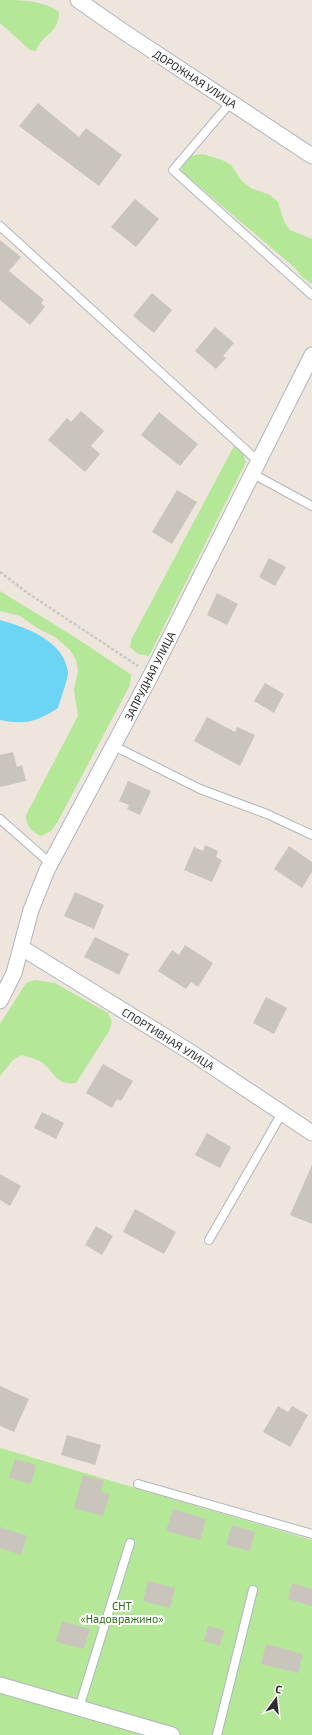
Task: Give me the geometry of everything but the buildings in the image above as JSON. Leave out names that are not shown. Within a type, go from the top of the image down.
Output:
[{"type":"street","name":"ДОРОЖНАЯ УЛИЦА","points":[[78,0],[312,156]]},
{"type":"street","name":"ЗАПРУДНАЯ УЛИЦА","points":[[0,1001],[14,973],[22,948],[31,910],[50,863],[152,676],[312,355]]},
{"type":"street","name":"СПОРТИВНАЯ УЛИЦА","points":[[22,948],[192,1053],[312,1133]]},
{"type":"street","points":[[0,1685],[166,1734]]},
{"type":"lane","points":[[231,102],[173,170],[312,295]]},
{"type":"lane","points":[[0,226],[256,468],[312,506]]},
{"type":"lane","points":[[114,746],[200,789],[267,814],[312,835]]},
{"type":"lane","points":[[0,819],[50,863]]},
{"type":"lane","points":[[209,1240],[282,1113]]},
{"type":"lane","points":[[138,1484],[312,1534]]},
{"type":"lane","points":[[79,1708],[130,1543]]},
{"type":"lane","points":[[217,1735],[254,1590]]},
{"type":"path","points":[[0,572],[29,594],[152,676]]},
{"type":"green space","points":[[0,0],[39,3],[59,12],[56,26],[42,41],[36,51],[30,50],[0,23]]},
{"type":"green space","points":[[203,154],[222,160],[231,165],[242,181],[251,188],[270,195],[278,202],[284,221],[290,230],[312,239],[312,284],[303,278],[294,267],[181,171],[184,160],[193,155]]},
{"type":"green space","points":[[234,446],[243,453],[246,462],[149,656],[138,654],[130,647],[131,640]]},
{"type":"green space","points":[[0,591],[80,640],[131,675],[130,685],[57,823],[51,831],[41,836],[28,826],[26,815],[78,716],[74,690],[78,670],[76,660],[70,650],[55,637],[37,628],[20,616],[0,611]]},
{"type":"green space","points":[[35,980],[55,983],[108,1013],[112,1022],[109,1031],[76,1083],[64,1082],[56,1078],[43,1063],[22,1055],[13,1060],[0,1076],[0,1024],[26,983]]},
{"type":"green space","name":"СНТ «Надовражино»","points":[[0,1448],[312,1540],[312,1735],[0,1735]]},
{"type":"water","points":[[0,620],[32,631],[42,637],[52,644],[65,661],[68,676],[58,708],[37,719],[24,722],[0,720]]}]
